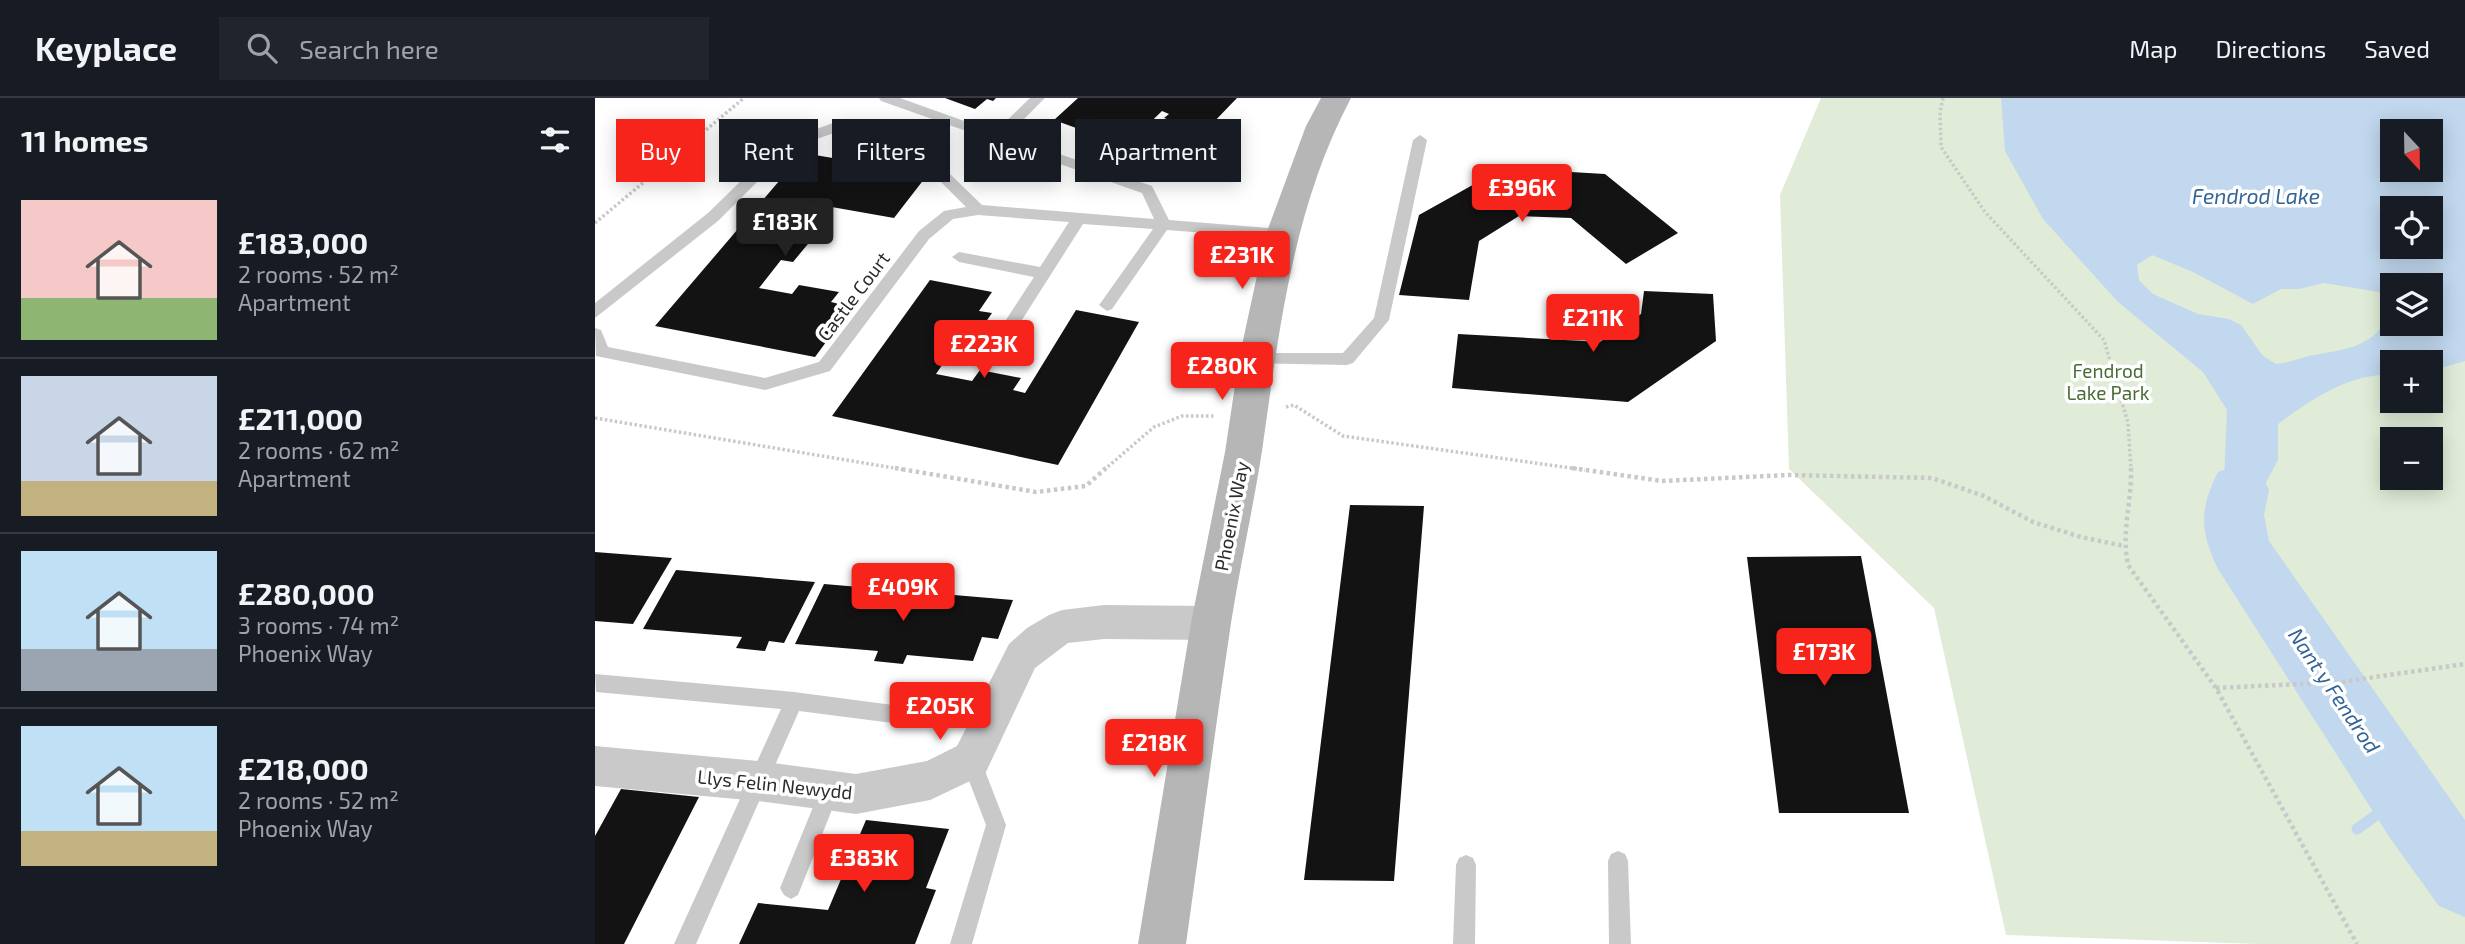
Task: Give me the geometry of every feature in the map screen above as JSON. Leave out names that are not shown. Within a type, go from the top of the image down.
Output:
[{"type":"street","name":"Phoenix Way","points":[[1162,944],[1211,624],[1249,416],[1255,359],[1282,234],[1321,126],[1336,98]]},
{"type":"street","points":[[971,760],[1022,656],[1040,640],[1062,627],[1104,622],[1211,624]]},
{"type":"street","name":"Llys Felin Newydd","points":[[595,766],[758,781],[856,794],[930,780],[971,760]]},
{"type":"lane","points":[[886,98],[964,125]]},
{"type":"lane","points":[[1016,119],[1038,98]]},
{"type":"lane","points":[[595,312],[713,217],[786,145],[833,128],[911,144],[978,210]]},
{"type":"lane","points":[[1255,359],[1347,359],[1381,320],[1420,140]]},
{"type":"lane","points":[[1061,160],[1147,190],[1164,224],[1107,305]]},
{"type":"lane","name":"Castle Court","points":[[595,334],[602,352],[765,384],[824,367],[924,235],[949,215],[978,210],[1282,234]]},
{"type":"lane","points":[[993,352],[1080,217]]},
{"type":"lane","points":[[959,257],[1044,273]]},
{"type":"lane","points":[[596,683],[794,701],[908,716]]},
{"type":"lane","points":[[685,944],[794,701]]},
{"type":"lane","points":[[961,944],[996,825],[971,760]]},
{"type":"lane","points":[[791,888],[829,792]]},
{"type":"lane","points":[[1618,861],[1620,944]]},
{"type":"lane","points":[[1464,944],[1466,865]]},
{"type":"path","points":[[595,223],[744,98]]},
{"type":"path","points":[[1943,98],[1940,112],[1941,147],[1985,212],[2104,340],[2128,423],[2131,494],[2124,546],[2127,565],[2216,688],[2357,944]]},
{"type":"path","points":[[595,418],[1036,492],[1086,486],[1154,427],[1182,416],[1249,416],[1294,405],[1343,436],[1662,481],[1788,475],[1932,478],[1984,496],[2033,522],[2081,537],[2124,546]]},
{"type":"path","points":[[2216,688],[2278,687],[2370,678],[2465,664]]},
{"type":"green space","name":"Fendrod Lake Park","points":[[1821,98],[2465,98],[2465,944],[2256,944],[2006,935],[1934,608],[1789,469],[1780,195]]},
{"type":"water","name":"Fendrod Lake","points":[[2001,98],[2465,98],[2465,361],[2443,367],[2443,350],[2380,350],[2380,375],[2345,383],[2318,397],[2278,424],[2278,460],[2262,490],[2239,490],[2224,480],[2227,410],[2203,372],[2118,302],[2043,219],[2005,151]],"holes":[[[2152,255],[2193,272],[2253,304],[2281,289],[2299,289],[2324,283],[2379,292],[2380,295],[2380,273],[2443,273],[2443,336],[2380,336],[2380,327],[2372,337],[2352,347],[2276,364],[2263,356],[2241,325],[2229,319],[2198,314],[2153,294],[2139,280],[2137,265]]]},
{"type":"building","points":[[945,98],[996,98],[993,101],[987,99],[975,109]]},
{"type":"building","points":[[1078,98],[1237,98],[1217,119],[1167,119],[1164,118],[1169,114],[1162,111],[1154,119],[1075,119],[1075,128],[1061,123],[1061,119],[1055,119]]},
{"type":"building","points":[[818,156],[832,158],[832,182],[922,182],[894,218],[826,206],[805,231],[817,233],[793,262],[781,260],[759,288],[792,294],[799,285],[839,292],[831,302],[852,307],[815,357],[655,326],[778,182],[818,182]]},
{"type":"building","points":[[1503,168],[1605,174],[1678,233],[1626,264],[1571,218],[1519,216],[1479,241],[1469,300],[1399,295],[1419,215]]},
{"type":"building","points":[[930,280],[992,292],[979,311],[992,313],[970,345],[957,343],[936,374],[972,381],[980,370],[1021,378],[1013,390],[1025,393],[1076,310],[1139,322],[1058,465],[832,416]]},
{"type":"building","points":[[1644,291],[1713,294],[1716,341],[1628,402],[1452,388],[1458,334],[1600,342],[1641,314]]},
{"type":"building","points":[[1350,505],[1424,506],[1394,881],[1304,880]]},
{"type":"building","points":[[595,552],[672,558],[633,624],[595,621]]},
{"type":"building","points":[[1861,556],[1909,813],[1779,813],[1747,557]]},
{"type":"building","points":[[676,570],[815,582],[784,643],[769,641],[765,651],[736,648],[742,637],[643,629]]},
{"type":"building","points":[[824,584],[1013,600],[998,639],[982,637],[973,661],[907,655],[903,664],[874,661],[878,651],[795,644]]},
{"type":"building","points":[[621,789],[699,797],[624,944],[595,944],[595,836]]},
{"type":"building","points":[[866,820],[949,829],[926,888],[936,890],[915,944],[739,944],[758,903],[828,910]]},
{"type":"waterway","name":"Nant y Fendrod","points":[[2239,490],[2233,515],[2240,550],[2415,813],[2465,880]]},
{"type":"waterway","points":[[2357,829],[2379,813],[2390,774]]}]
